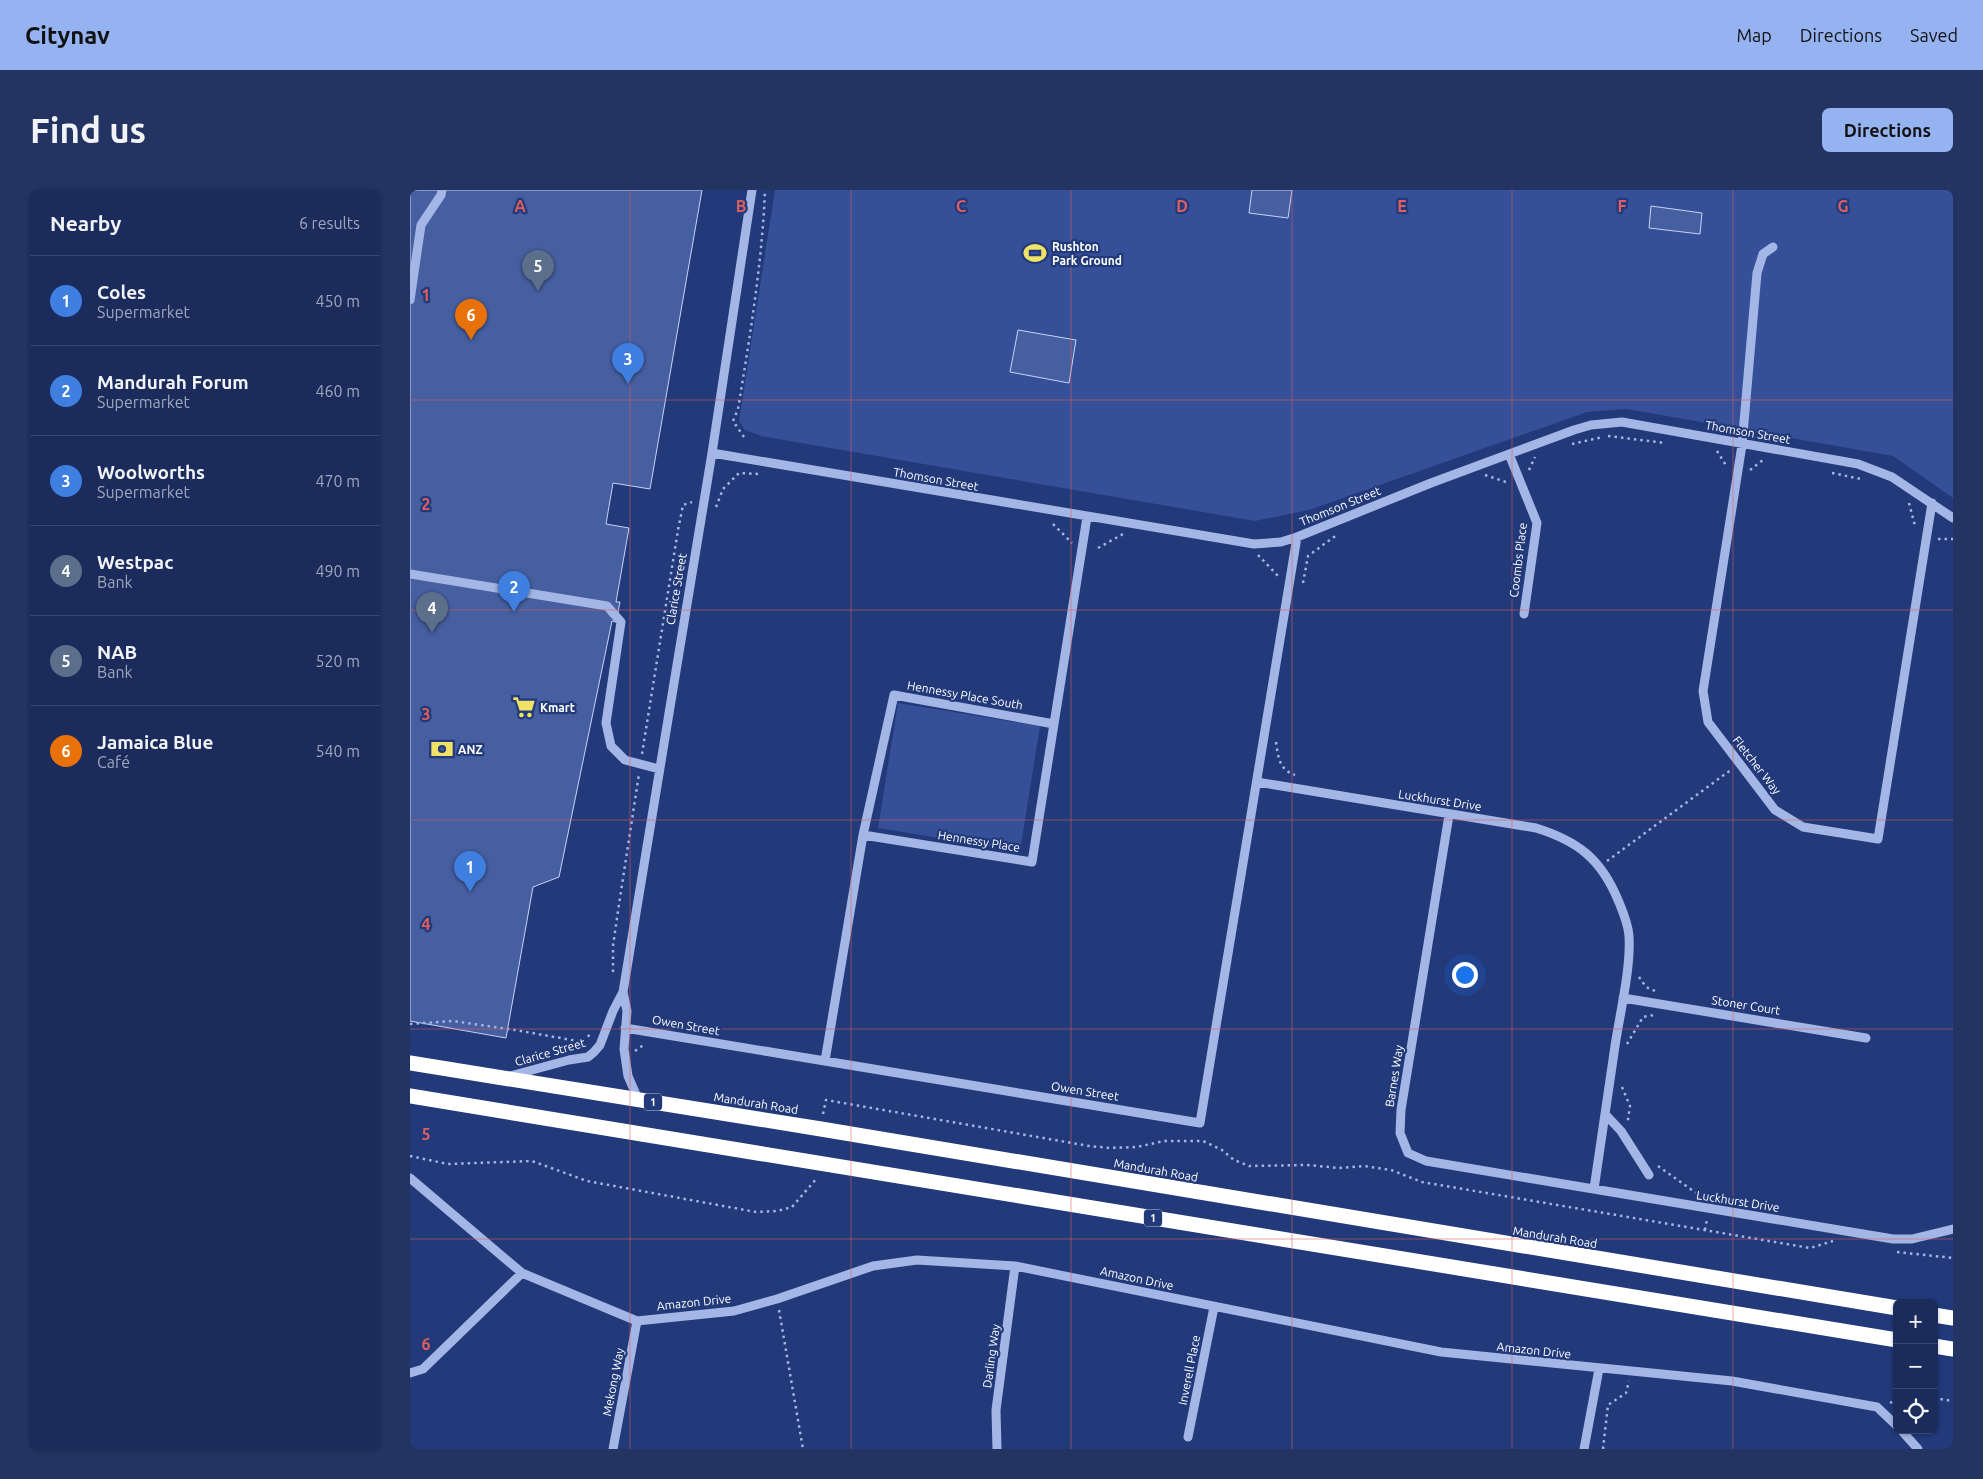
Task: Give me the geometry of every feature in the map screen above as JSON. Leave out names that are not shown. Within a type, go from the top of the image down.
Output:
[{"type":"highway","name":"Mandurah Road","points":[[410,1063],[638,1099],[1893,1307]]},
{"type":"highway","name":"1","points":[[410,1096],[1893,1339]]},
{"type":"highway","points":[[1938,1316],[1953,1318]]},
{"type":"highway","points":[[1938,1347],[1953,1349]]},
{"type":"street","points":[[410,300],[421,225],[441,195],[442,190]]},
{"type":"street","name":"Clarice Street","points":[[505,1078],[569,1060],[588,1057],[600,1045],[613,1011],[623,992],[712,453],[752,190]]},
{"type":"street","name":"Fletcher Way","points":[[1773,247],[1763,254],[1757,273],[1742,444],[1703,691],[1708,722],[1775,810],[1804,827],[1878,839],[1932,503]]},
{"type":"street","name":"Thomson Street","points":[[712,453],[1254,544],[1282,542],[1297,537],[1431,483],[1574,430],[1591,425],[1622,422],[1858,464],[1892,477],[1953,518]]},
{"type":"street","name":"Coombs Place","points":[[1509,454],[1537,523],[1524,614]]},
{"type":"street","name":"Hennessy Place","points":[[863,835],[1032,862],[1087,517]]},
{"type":"street","points":[[1257,782],[1297,537]]},
{"type":"street","points":[[410,574],[607,606],[621,622],[606,723],[611,746],[625,760],[659,769]]},
{"type":"street","name":"Hennessy Place South","points":[[863,835],[894,695],[1054,724]]},
{"type":"street","name":"Luckhurst Drive","points":[[1257,782],[1536,828],[1559,835],[1578,845],[1600,866],[1611,881],[1626,917],[1629,936],[1623,998],[1594,1189],[1893,1239],[1912,1239],[1953,1229]]},
{"type":"street","name":"Owen Street","points":[[625,1028],[1200,1123],[1257,782]]},
{"type":"street","name":"Barnes Way","points":[[1449,815],[1401,1110],[1400,1133],[1402,1139],[1408,1153],[1426,1161],[1594,1189]]},
{"type":"street","points":[[825,1061],[863,835]]},
{"type":"street","name":"Clarice Street","points":[[623,992],[627,1011],[624,1050],[628,1076],[638,1099]]},
{"type":"street","name":"Stoner Court","points":[[1623,998],[1866,1038]]},
{"type":"street","points":[[1605,1114],[1621,1131],[1649,1175]]},
{"type":"street","name":"Amazon Drive","points":[[410,1178],[522,1273],[638,1321],[734,1311],[777,1299],[873,1266],[890,1263],[916,1260],[1015,1266],[1441,1352],[1732,1381],[1877,1407],[1893,1422]]},
{"type":"street","name":"Darling Way","points":[[997,1449],[996,1410],[1015,1266]]},
{"type":"street","points":[[410,1373],[423,1369],[522,1273]]},
{"type":"street","name":"Inverell Place","points":[[1188,1437],[1214,1307]]},
{"type":"street","name":"Mekong Way","points":[[613,1449],[638,1321]]},
{"type":"street","points":[[1584,1449],[1599,1369]]},
{"type":"street","points":[[1905,1434],[1918,1449]]},
{"type":"path","points":[[744,437],[733,421],[738,409],[759,278],[766,190]]},
{"type":"path","points":[[1564,446],[1608,436],[1672,444]]},
{"type":"path","points":[[1716,450],[1727,467]]},
{"type":"path","points":[[1527,474],[1537,453]]},
{"type":"path","points":[[1749,471],[1764,459]]},
{"type":"path","points":[[1823,471],[1862,479]]},
{"type":"path","points":[[1481,474],[1508,483]]},
{"type":"path","points":[[1903,499],[1910,504],[1915,526]]},
{"type":"path","points":[[612,978],[613,946],[618,911],[681,513],[683,505],[693,501]]},
{"type":"path","points":[[1303,583],[1308,556],[1340,532]]},
{"type":"path","points":[[1098,548],[1122,534],[1132,536]]},
{"type":"path","points":[[1938,539],[1953,539]]},
{"type":"path","points":[[1257,554],[1279,578]]},
{"type":"path","points":[[1276,740],[1279,762],[1288,773],[1297,776]]},
{"type":"path","points":[[1600,866],[1740,763]]},
{"type":"path","points":[[1604,856],[1613,866]]},
{"type":"path","points":[[1627,1045],[1643,1017],[1656,1015],[1658,1004],[1660,992],[1646,987],[1639,977]]},
{"type":"path","points":[[410,1024],[453,1021],[583,1042],[597,1026]]},
{"type":"path","points":[[635,1052],[640,1046],[647,1043]]},
{"type":"path","points":[[1623,1080],[1622,1089],[1630,1106],[1628,1119],[1632,1127]]},
{"type":"path","points":[[1654,1162],[1694,1192],[1710,1199],[1705,1230]]},
{"type":"path","points":[[777,1299],[803,1449]]},
{"type":"path","points":[[1603,1449],[1608,1405],[1626,1393],[1630,1372]]},
{"type":"path","points":[[1938,1398],[1953,1400]]},
{"type":"path","points":[[1886,1406],[1893,1402]]},
{"type":"shaded area","points":[[775,190],[1953,190],[1953,498],[1893,456],[1627,409],[1587,412],[1309,510],[1255,521],[761,436],[745,430],[739,421]]},
{"type":"shaded area","points":[[898,703],[1040,726],[1020,851],[878,828]]},
{"type":"building","points":[[410,190],[702,190],[650,489],[613,483],[606,524],[629,528],[616,602],[620,602],[616,622],[612,621],[559,877],[533,887],[506,1038],[410,1021]]},
{"type":"building","points":[[1252,190],[1292,190],[1288,218],[1249,213]]},
{"type":"building","points":[[1651,206],[1702,213],[1700,234],[1649,228]]},
{"type":"building","points":[[1018,330],[1076,340],[1069,383],[1010,372]]},
{"type":"place","name":"Rushton Park Ground","points":[[1035,253]]},
{"type":"place","name":"NAB","points":[[538,291]]},
{"type":"place","name":"Jamaica Blue","points":[[471,340]]},
{"type":"place","name":"Woolworths","points":[[628,384]]},
{"type":"place","name":"Mandurah Forum","points":[[514,612]]},
{"type":"place","name":"Westpac","points":[[432,633]]},
{"type":"place","name":"Kmart","points":[[524,707]]},
{"type":"place","name":"ANZ","points":[[442,749]]},
{"type":"place","name":"Coles","points":[[470,892]]}]
